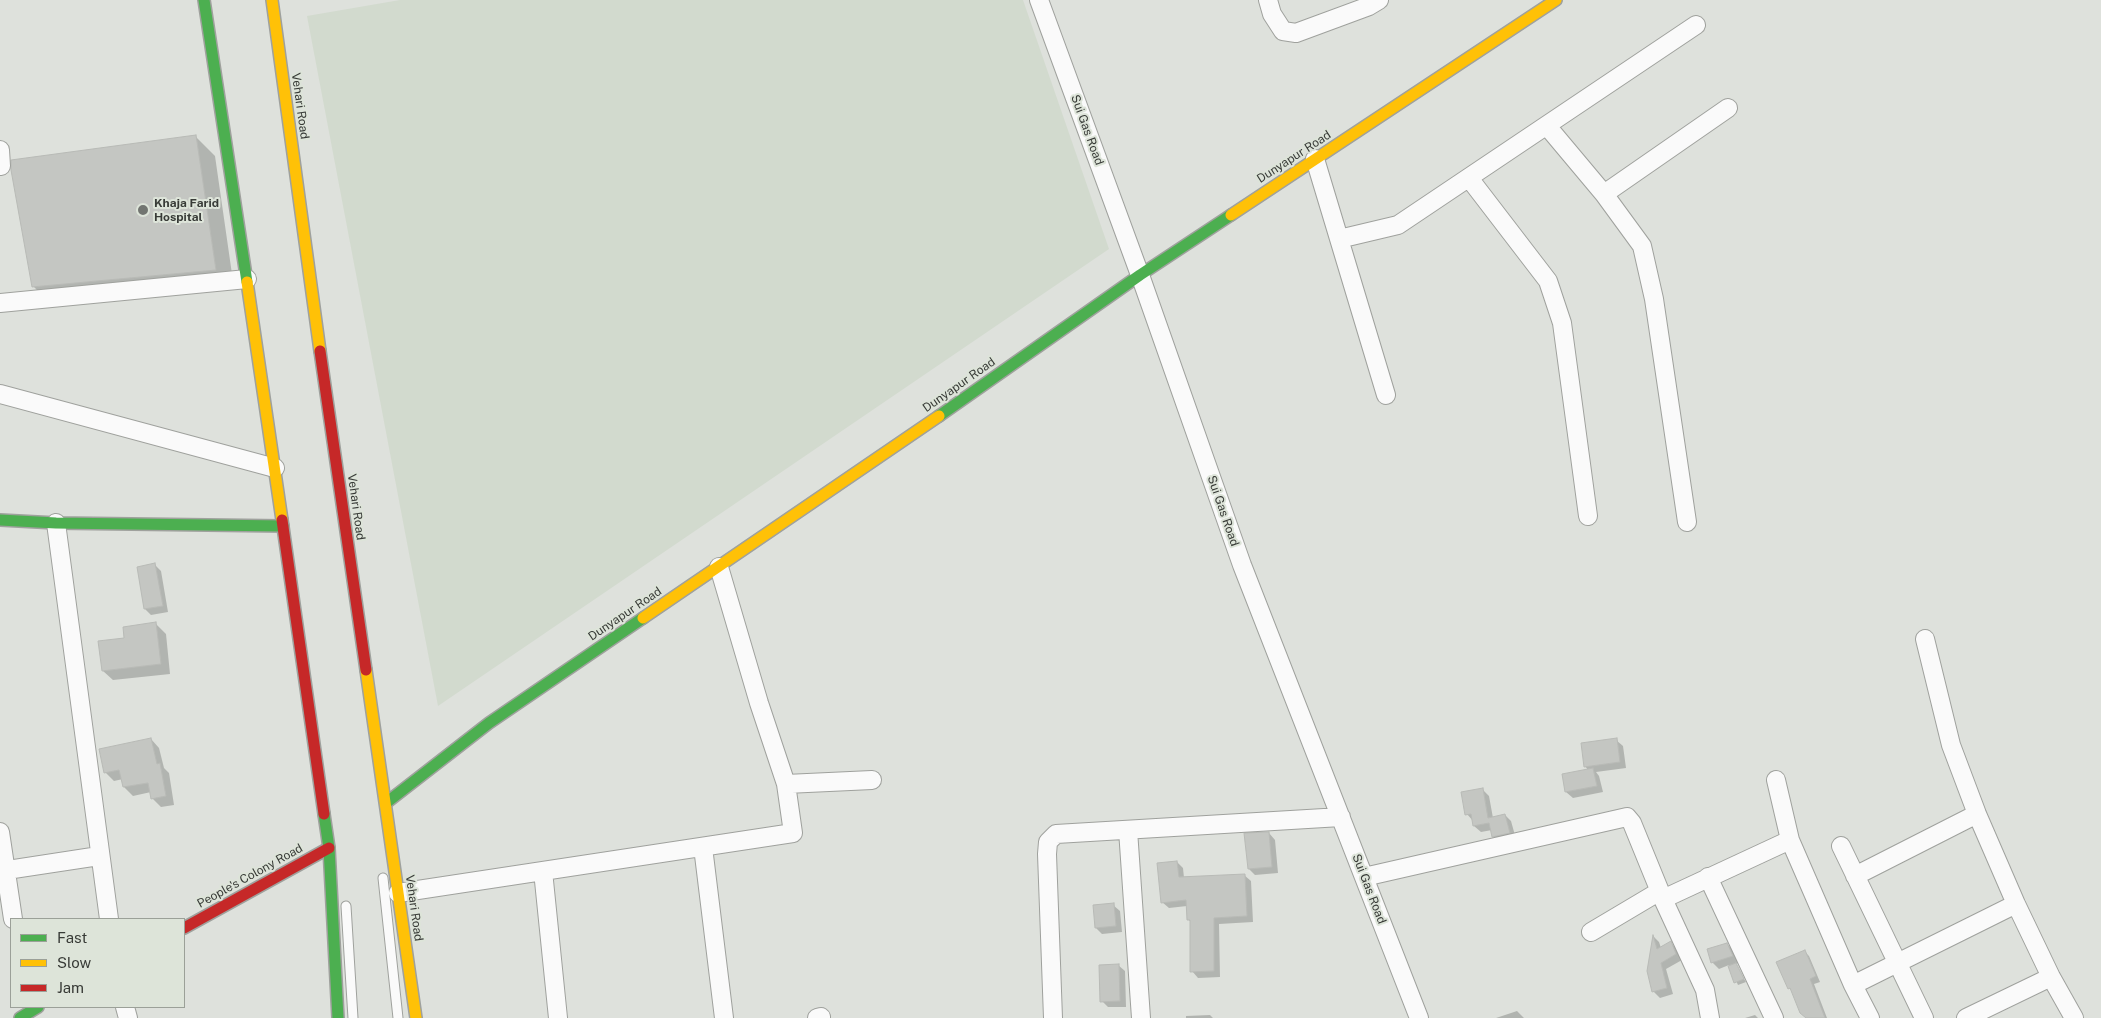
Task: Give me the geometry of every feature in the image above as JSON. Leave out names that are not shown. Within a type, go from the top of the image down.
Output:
[{"type":"main road","points":[[204,0],[276,468],[329,848],[338,1018]]},
{"type":"main road","name":"Vehari Road","points":[[272,0],[303,234],[416,1018]]},
{"type":"main road","name":"Dunyapur Road","points":[[386,803],[489,724],[854,475],[1140,275],[1556,0]]},
{"type":"main road","points":[[0,520],[56,523],[283,526]]},
{"type":"main road","name":"People's Colony Road","points":[[185,927],[329,848]]},
{"type":"street","name":"Sui Gas Road","points":[[1039,0],[1140,275],[1242,566],[1419,1018]]},
{"type":"street","points":[[1268,0],[1272,14],[1283,32],[1296,33],[1369,6],[1379,0]]},
{"type":"street","points":[[1340,239],[1398,226],[1696,25]]},
{"type":"street","points":[[1604,194],[1728,108]]},
{"type":"street","points":[[1547,126],[1604,194],[1642,246],[1654,299],[1687,522]]},
{"type":"street","points":[[1315,159],[1386,395]]},
{"type":"street","points":[[1469,178],[1548,281],[1551,289],[1562,323],[1588,516]]},
{"type":"street","points":[[0,303],[247,279]]},
{"type":"street","points":[[0,394],[276,468]]},
{"type":"street","points":[[56,523],[109,918]]},
{"type":"street","points":[[398,893],[793,833],[786,784],[759,703],[719,567]]},
{"type":"street","points":[[1925,639],[1951,745],[1977,814],[2016,904],[2051,977],[2074,1018]]},
{"type":"street","points":[[786,784],[872,780]]},
{"type":"street","points":[[1776,780],[1790,840],[1853,985],[1870,1018]]},
{"type":"street","points":[[1855,876],[1977,814]]},
{"type":"street","points":[[1053,1018],[1048,842],[1056,834],[1341,817]]},
{"type":"street","points":[[1364,877],[1627,817],[1632,823],[1704,990],[1710,1018]]},
{"type":"street","points":[[1128,830],[1141,1018]]},
{"type":"street","points":[[0,832],[2,871],[13,918]]},
{"type":"street","points":[[1591,932],[1662,895],[1708,877],[1790,840]]},
{"type":"street","points":[[1841,846],[1924,1018]]},
{"type":"street","points":[[703,847],[724,1018]]},
{"type":"street","points":[[2,871],[100,856]]},
{"type":"street","points":[[543,871],[558,1018]]},
{"type":"street","points":[[1708,877],[1774,1018]]},
{"type":"street","points":[[1853,985],[2016,904]]},
{"type":"street","points":[[1966,1018],[2051,977]]},
{"type":"lane","points":[[382,847],[386,803]]},
{"type":"lane","points":[[329,848],[340,873]]},
{"type":"lane","points":[[382,866],[398,1018]]},
{"type":"lane","points":[[344,896],[353,1018]]},
{"type":"shaded area","points":[[400,0],[1023,0],[1109,249],[438,706],[307,16]]},
{"type":"building","points":[[196,135],[216,270],[32,287],[11,170],[11,160]]},
{"type":"building","points":[[155,563],[163,606],[144,609],[137,567]]},
{"type":"building","points":[[156,622],[161,664],[102,671],[98,641],[124,638],[123,627]]},
{"type":"building","points":[[151,738],[157,764],[160,763],[166,796],[151,799],[148,783],[123,787],[119,770],[104,773],[99,749]]},
{"type":"building","points":[[1617,738],[1620,762],[1584,767],[1581,743]]},
{"type":"building","points":[[1593,768],[1597,786],[1565,792],[1562,774]]},
{"type":"building","points":[[1483,788],[1488,818],[1505,814],[1510,833],[1492,837],[1489,823],[1473,826],[1471,814],[1465,815],[1461,792]]},
{"type":"building","points":[[1269,832],[1272,867],[1248,869],[1244,833]]},
{"type":"building","points":[[1177,861],[1179,877],[1245,874],[1247,916],[1214,918],[1214,971],[1190,972],[1190,920],[1187,920],[1186,900],[1161,903],[1157,863]]},
{"type":"building","points":[[1114,903],[1116,926],[1095,928],[1093,905]]},
{"type":"building","points":[[1653,935],[1657,949],[1671,941],[1676,954],[1661,963],[1667,988],[1652,992],[1647,971]]},
{"type":"building","points":[[1727,943],[1733,956],[1711,963],[1707,949]]},
{"type":"building","points":[[1805,950],[1816,976],[1810,979],[1825,1018],[1806,1018],[1800,1013],[1790,988],[1788,989],[1776,962]]},
{"type":"building","points":[[1736,963],[1744,979],[1734,983],[1728,966]]},
{"type":"building","points":[[1119,964],[1120,1001],[1100,1002],[1099,965]]},
{"type":"traffic: fast","points":[[204,0],[247,282]]},
{"type":"traffic: fast","points":[[939,416],[1140,275],[1231,215]]},
{"type":"traffic: fast","points":[[0,520],[56,523],[283,526]]},
{"type":"traffic: fast","points":[[386,803],[489,723],[643,618]]},
{"type":"traffic: fast","points":[[324,814],[329,848],[338,1018]]},
{"type":"traffic: fast","points":[[20,1018],[36,1008]]},
{"type":"traffic: slow","points":[[272,0],[320,351]]},
{"type":"traffic: slow","points":[[1231,215],[1556,0]]},
{"type":"traffic: slow","points":[[247,282],[282,520]]},
{"type":"traffic: slow","points":[[643,618],[939,416]]},
{"type":"traffic: slow","points":[[366,670],[416,1018]]},
{"type":"traffic: jam","points":[[320,351],[366,670]]},
{"type":"traffic: jam","points":[[282,520],[324,814]]},
{"type":"traffic: jam","points":[[185,927],[329,848]]},
{"type":"place","name":"Khaja Farid Hospital","points":[[143,210]]}]
